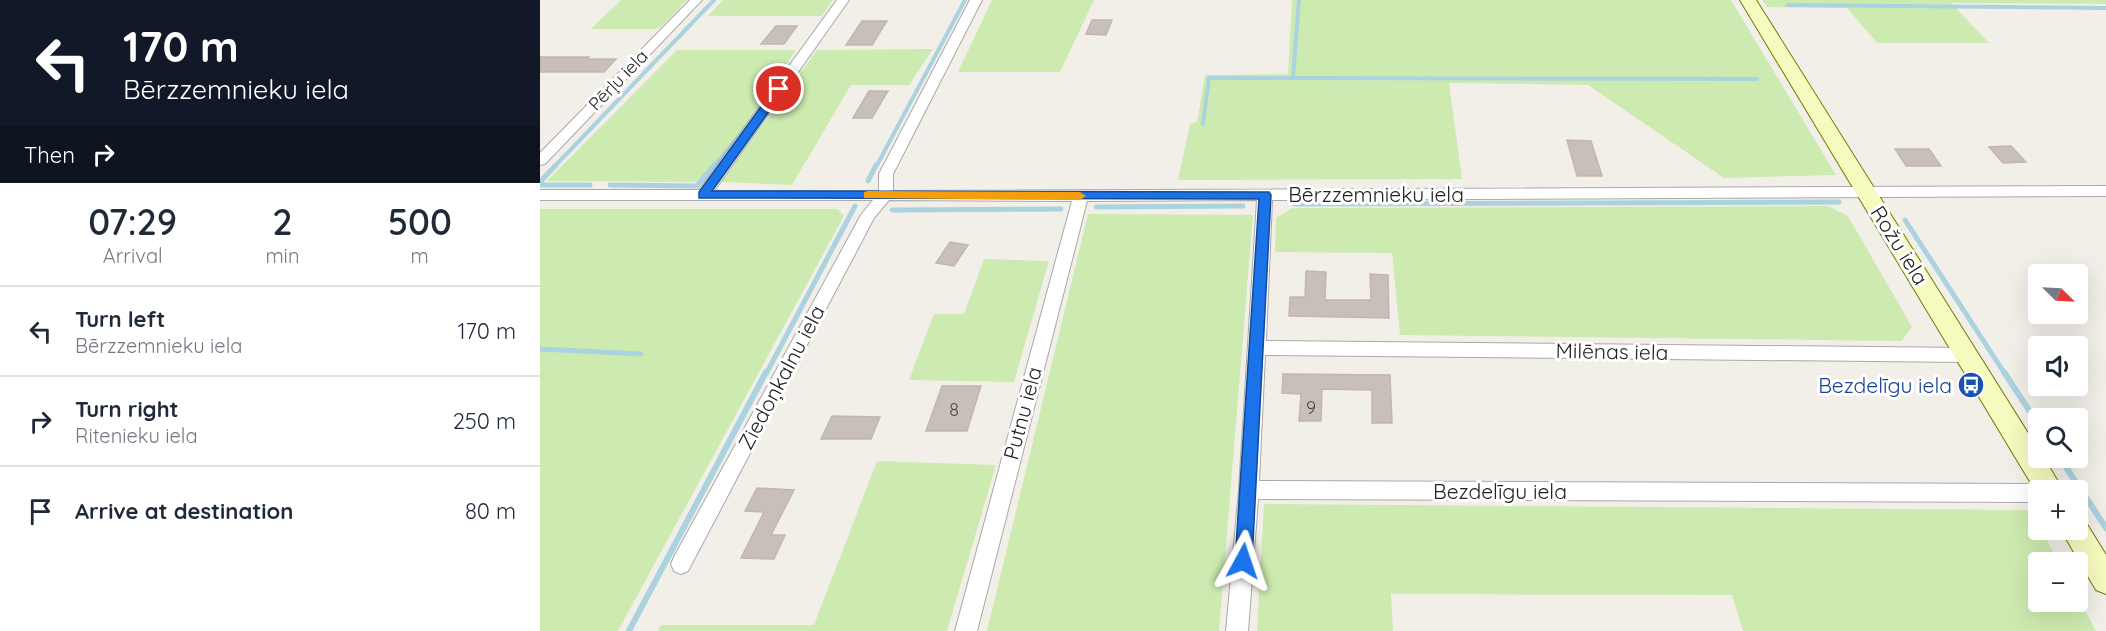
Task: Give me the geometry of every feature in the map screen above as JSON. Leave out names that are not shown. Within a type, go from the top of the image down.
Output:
[{"type":"street","name":"Pērļu iela","points":[[540,161],[696,0]]},
{"type":"street","points":[[703,195],[843,0]]},
{"type":"street","points":[[886,195],[886,174],[976,0]]},
{"type":"street","name":"Rožu iela","points":[[1748,0],[1859,192],[1968,356],[2044,480]]},
{"type":"street","name":"Bērzzemnieku iela","points":[[540,195],[1081,196],[2106,191]]},
{"type":"street","name":"Ziedoņkalnu iela","points":[[681,564],[868,215],[886,195]]},
{"type":"street","points":[[1237,631],[1249,490],[1265,195]]},
{"type":"street","name":"Putnu iela","points":[[966,631],[1081,196]]},
{"type":"street","name":"Milēnas iela","points":[[1257,348],[1968,356]]},
{"type":"street","name":"Bezdelīgu iela","points":[[1249,490],[2028,493]]},
{"type":"street","points":[[2080,540],[2106,580]]},
{"type":"green space","points":[[621,0],[687,0],[662,26],[655,29],[591,29]]},
{"type":"green space","points":[[723,0],[833,0],[822,16],[708,16]]},
{"type":"green space","points":[[992,0],[1094,0],[1060,72],[958,72]]},
{"type":"green space","points":[[1292,0],[1731,0],[1836,175],[1724,178],[1588,85],[1449,83],[1462,179],[1178,180],[1190,124],[1197,122],[1205,75],[1288,74]]},
{"type":"green space","points":[[1762,0],[2106,0],[2106,4],[1951,3],[1989,43],[1877,43],[1847,8],[1767,7]]},
{"type":"green space","points":[[933,49],[909,85],[851,85],[792,185],[721,182],[817,50]]},
{"type":"green space","points":[[677,50],[796,50],[707,182],[547,181]]},
{"type":"green space","points":[[1828,206],[1848,216],[1912,327],[1901,341],[1400,335],[1392,253],[1275,252],[1276,218],[1292,208]]},
{"type":"green space","points":[[540,209],[838,209],[844,216],[618,631],[540,631]]},
{"type":"green space","points":[[1088,214],[1253,215],[1219,631],[987,631]]},
{"type":"green space","points":[[984,259],[1049,261],[1014,382],[909,380],[934,314],[964,314]]},
{"type":"green space","points":[[877,461],[996,465],[947,631],[658,631],[661,625],[814,625]]},
{"type":"green space","points":[[1264,504],[2028,510],[2028,540],[2047,540],[2053,552],[2028,552],[2028,612],[2086,612],[2096,631],[1743,631],[1732,595],[1391,594],[1393,631],[1257,631]]},
{"type":"building","points":[[1092,20],[1112,20],[1106,35],[1086,34]]},
{"type":"building","points":[[862,21],[887,21],[872,45],[846,45]]},
{"type":"building","points":[[776,26],[797,26],[784,44],[761,44]]},
{"type":"building","points":[[540,57],[616,59],[604,72],[540,72]]},
{"type":"building","points":[[869,91],[888,91],[872,118],[853,118]]},
{"type":"building","points":[[1567,140],[1591,141],[1602,176],[1577,176]]},
{"type":"building","points":[[2011,146],[2026,162],[2003,163],[1989,147]]},
{"type":"building","points":[[1895,149],[1929,149],[1941,166],[1906,166]]},
{"type":"building","points":[[950,242],[968,245],[954,266],[936,263]]},
{"type":"building","points":[[1306,271],[1326,272],[1325,300],[1371,300],[1370,274],[1388,275],[1389,318],[1289,316],[1290,297],[1305,297]]},
{"type":"building","points":[[1283,374],[1390,375],[1392,423],[1372,423],[1372,390],[1322,389],[1321,421],[1299,421],[1301,394],[1282,393]]},
{"type":"building","points":[[942,386],[981,386],[967,431],[926,431]]},
{"type":"building","points":[[832,416],[880,417],[871,439],[821,439]]},
{"type":"building","points":[[757,488],[794,490],[771,535],[785,535],[774,559],[741,558],[764,512],[745,511]]},
{"type":"waterway","points":[[554,167],[714,0]]},
{"type":"waterway","points":[[876,167],[965,0]]},
{"type":"waterway","points":[[1293,77],[1299,0]]},
{"type":"waterway","points":[[1788,5],[2106,8]]},
{"type":"waterway","points":[[1203,124],[1209,78],[1757,79]]},
{"type":"waterway","points":[[713,167],[739,136]]},
{"type":"waterway","points":[[540,182],[556,165]]},
{"type":"waterway","points":[[610,185],[697,186],[714,165]]},
{"type":"waterway","points":[[868,181],[876,165]]},
{"type":"waterway","points":[[540,185],[590,185]]},
{"type":"waterway","points":[[1294,204],[1839,202]]},
{"type":"waterway","points":[[766,374],[855,206]]},
{"type":"waterway","points":[[1096,207],[1243,206]]},
{"type":"waterway","points":[[892,210],[1061,209]]},
{"type":"waterway","points":[[1905,220],[2005,374]]},
{"type":"waterway","points":[[540,349],[641,354]]},
{"type":"waterway","points":[[629,631],[766,372]]},
{"type":"waterway","points":[[2004,372],[2028,409]]},
{"type":"waterway","points":[[2067,468],[2106,528]]},
{"type":"slow traffic","points":[[868,195],[1080,196]]},
{"type":"place","name":"Bezdelīgu iela","points":[[1971,385]]},
{"type":"route","points":[[779,89],[703,195],[1265,195],[1243,561]]}]
